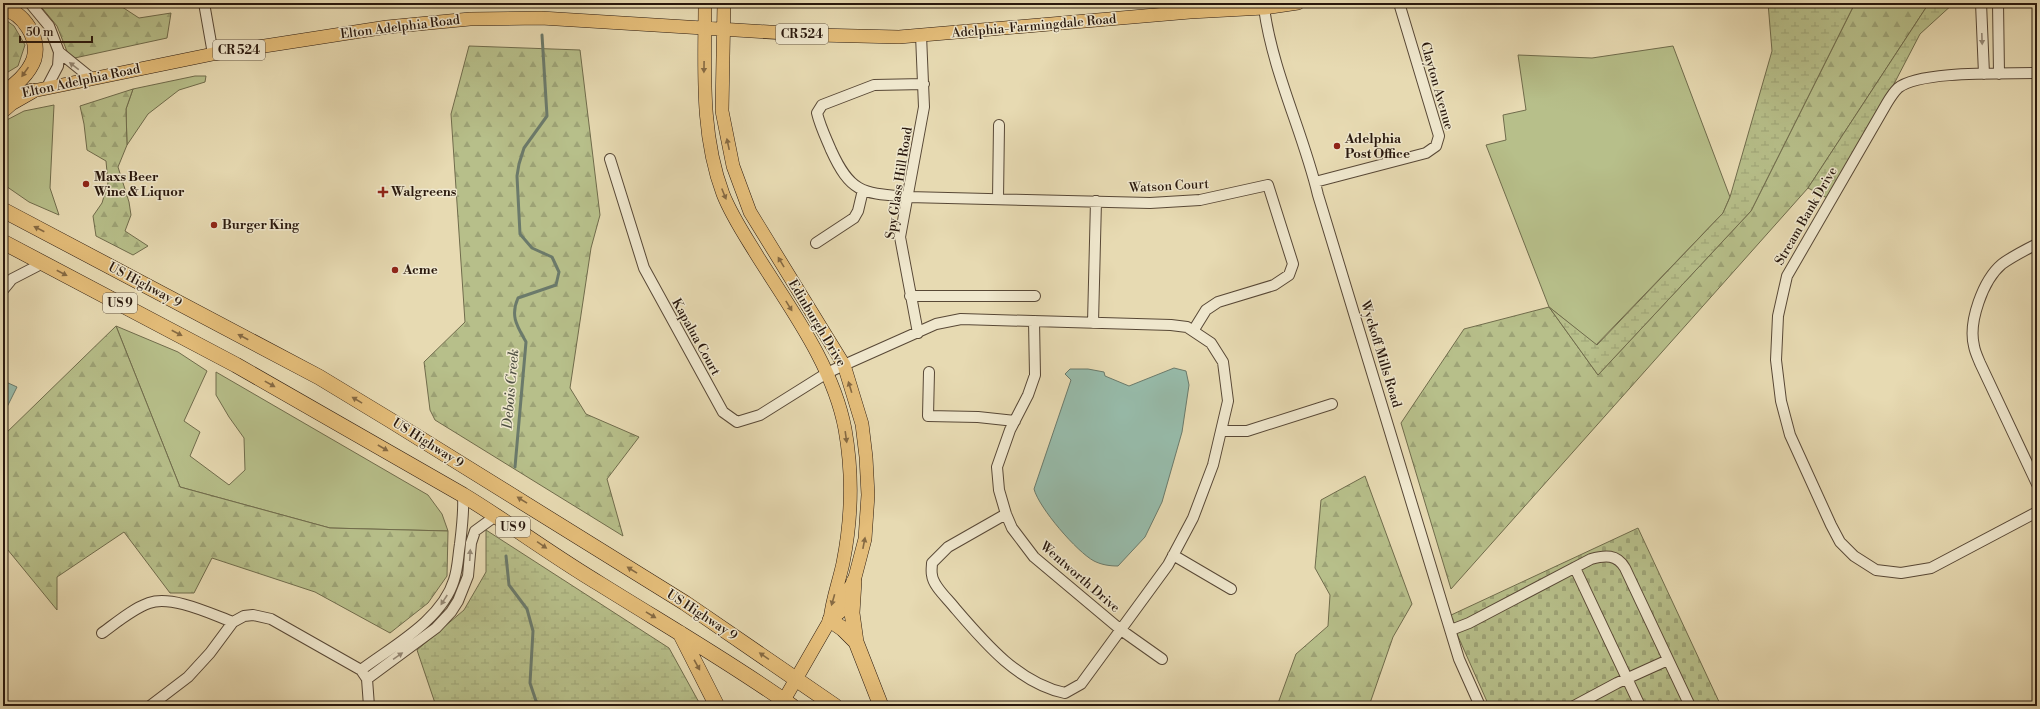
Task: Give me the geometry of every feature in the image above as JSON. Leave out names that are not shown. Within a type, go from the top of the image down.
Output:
[{"type":"highway","points":[[3,8],[21,16],[29,28],[34,43],[34,58],[25,73],[11,88],[3,93]]},
{"type":"highway","points":[[3,110],[11,103],[32,90]]},
{"type":"highway","name":"US Highway 9","points":[[5,208],[351,396],[691,607],[835,706]]},
{"type":"highway","name":"US Highway 9","points":[[3,242],[250,372],[463,495],[496,515],[599,584],[678,631],[785,704]]},
{"type":"highway","points":[[854,581],[852,613],[856,642],[881,706]]},
{"type":"highway","points":[[830,620],[843,629],[856,642]]},
{"type":"highway","points":[[678,631],[717,706]]},
{"type":"main road","name":"Edinburgh Drive","points":[[705,3],[704,87],[707,125],[716,172],[735,220],[798,320],[828,373],[844,427],[849,459],[851,497],[847,540],[839,580],[832,604],[830,620]]},
{"type":"main road","name":"Edinburgh Drive","points":[[724,3],[722,111],[733,166],[750,212],[844,365],[862,424],[866,457],[868,495],[865,539],[854,581],[849,589],[840,612],[830,620],[796,678],[785,704]]},
{"type":"main road","name":"CR 524","points":[[1264,8],[1298,3]]},
{"type":"main road","name":"Adelphia-Farmingdale Road","points":[[899,37],[1190,12],[1264,8]]},
{"type":"main road","name":"Elton Adelphia Road","points":[[3,98],[32,90],[214,54],[386,27],[470,19],[541,18],[724,28],[817,35],[899,37]]},
{"type":"street","points":[[30,3],[41,14],[49,26],[59,52],[58,66],[47,88]]},
{"type":"street","points":[[204,3],[214,54]]},
{"type":"street","name":"Clayton Avenue","points":[[1315,182],[1426,153],[1436,146],[1439,136],[1400,3]]},
{"type":"street","points":[[1981,3],[1984,74]]},
{"type":"street","points":[[1998,3],[1999,74]]},
{"type":"street","name":"Wyckoff Mills Road","points":[[1264,8],[1274,59],[1307,154],[1459,659],[1480,706]]},
{"type":"street","name":"Spy Glass Hill Road","points":[[918,333],[900,237],[924,107],[924,84],[920,35]]},
{"type":"street","points":[[59,52],[91,78]]},
{"type":"street","name":"Stream Bank Drive","points":[[2037,73],[1984,74],[1916,80],[1898,88],[1887,103],[1787,276],[1777,323],[1776,360],[1780,401],[1790,435],[1830,525],[1840,542],[1854,556],[1876,570],[1901,573],[1931,568],[2037,512]]},
{"type":"street","points":[[816,243],[854,218],[858,211],[863,190],[855,187],[840,170],[819,122],[817,113],[822,105],[874,85],[924,84]]},
{"type":"street","points":[[998,199],[999,125]]},
{"type":"street","name":"Kapalua Court","points":[[610,159],[644,268],[723,412],[737,422],[760,415],[828,373]]},
{"type":"street","name":"Watson Court","points":[[863,190],[871,194],[908,197],[1150,203],[1200,200],[1268,185],[1293,264],[1289,275],[1274,285],[1212,306],[1206,310],[1193,331]]},
{"type":"street","points":[[1093,323],[1096,201]]},
{"type":"street","points":[[2037,244],[2002,265],[1994,274],[1979,301],[1973,324],[1974,345],[1980,363],[2037,484]]},
{"type":"street","points":[[3,290],[12,279],[43,263]]},
{"type":"street","points":[[910,296],[1035,296]]},
{"type":"street","name":"Wentworth Drive","points":[[828,373],[936,324],[961,319],[1034,321],[1093,323],[1171,325],[1187,327],[1211,343],[1223,362],[1228,401],[1213,465],[1193,518],[1174,555],[1121,630],[1034,557],[1012,528],[999,490],[998,468],[1015,421],[1028,395],[1035,375],[1034,321]]},
{"type":"street","points":[[929,372],[928,416],[978,417],[1015,421]]},
{"type":"street","points":[[1221,431],[1247,431],[1332,404]]},
{"type":"street","points":[[361,670],[417,628],[440,607],[454,581],[458,569],[463,525],[463,495]]},
{"type":"street","points":[[1006,514],[948,547],[932,563],[932,576],[939,589],[988,647],[1029,678],[1049,689],[1066,692],[1081,684],[1121,630],[1162,659]]},
{"type":"street","points":[[367,680],[443,621],[461,595],[468,576],[471,543],[476,528],[496,515]]},
{"type":"street","points":[[1174,555],[1231,588]]},
{"type":"street","points":[[1451,630],[1469,623],[1575,568],[1601,557],[1613,557],[1623,564],[1690,706]]},
{"type":"street","points":[[1575,568],[1640,706]]},
{"type":"street","points":[[102,633],[134,611],[150,603],[158,601],[181,604],[233,622]]},
{"type":"street","points":[[150,706],[188,677],[210,653],[233,622],[244,616],[254,615],[271,618],[361,670],[367,680],[369,706]]},
{"type":"street","points":[[417,628],[424,637]]},
{"type":"street","points":[[1574,706],[1668,660]]},
{"type":"green space","points":[[38,3],[116,3],[139,18],[171,13],[167,38],[70,59],[57,26]]},
{"type":"green space","points":[[490,3],[588,3],[587,6]]},
{"type":"green space","points":[[1768,3],[1855,3],[1751,211],[1598,375],[1549,307],[1597,345],[1723,213],[1730,197],[1772,51]]},
{"type":"green space","points":[[1855,3],[1929,3],[1808,188],[1451,589],[1401,423],[1464,329],[1549,307],[1598,375],[1751,211]]},
{"type":"green space","points":[[1929,3],[1954,3],[1920,34],[1833,201],[1808,188]]},
{"type":"green space","points":[[3,18],[14,26],[25,45],[18,66],[3,75]]},
{"type":"green space","points":[[469,46],[580,50],[600,215],[591,248],[570,388],[586,414],[639,437],[607,479],[623,536],[435,420],[430,410],[424,362],[465,322],[451,114]]},
{"type":"green space","points":[[1673,46],[1730,197],[1723,213],[1596,345],[1549,307],[1486,145],[1506,140],[1503,115],[1526,110],[1518,55],[1592,58]]},
{"type":"green space","points":[[195,76],[206,76],[205,82],[179,90],[148,114],[127,145],[126,109],[133,89]]},
{"type":"green space","points":[[133,89],[126,109],[127,145],[118,167],[129,202],[131,215],[125,231],[148,246],[133,255],[96,236],[93,216],[102,203],[108,183],[106,161],[87,150],[80,106]]},
{"type":"green space","points":[[54,105],[50,188],[59,215],[29,202],[3,184],[3,122],[24,111]]},
{"type":"green space","points":[[116,326],[178,352],[207,371],[184,421],[200,432],[190,456],[229,485],[245,470],[244,438],[216,395],[216,372],[428,495],[442,514],[448,531],[330,528],[180,487]]},
{"type":"green space","points":[[116,326],[180,487],[330,528],[448,531],[447,576],[428,603],[390,633],[315,592],[212,558],[194,593],[170,593],[124,532],[57,577],[57,610],[3,544],[3,436]]},
{"type":"green space","points":[[1365,476],[1412,604],[1393,637],[1369,706],[1277,706],[1296,654],[1328,626],[1330,595],[1315,568],[1321,500]]},
{"type":"green space","points":[[1638,528],[1721,706],[1489,706],[1449,616]]},
{"type":"green space","points":[[486,530],[669,648],[701,706],[436,706],[417,650],[464,610],[486,572]]},
{"type":"shaded area","points":[[1174,368],[1186,371],[1189,385],[1182,432],[1162,502],[1145,537],[1118,566],[1106,565],[1094,561],[1078,549],[1060,529],[1043,507],[1034,489],[1071,380],[1065,374],[1070,369],[1088,369],[1104,372],[1105,376],[1129,386]]},
{"type":"shaded area","points":[[6,382],[17,387],[5,411],[3,410],[3,389]]},
{"type":"waterway","name":"Debois Creek","points":[[515,467],[526,342],[516,321],[516,304],[518,298],[556,285],[559,272],[552,257],[532,248],[520,234],[517,176],[519,164],[524,148],[547,116],[542,35]]},
{"type":"waterway","name":"Debois Creek","points":[[506,556],[509,585],[527,609],[533,631],[530,683],[536,701],[541,706]]},
{"type":"place","name":"Adelphia Post Office","points":[[1337,146]]},
{"type":"place","name":"Maxs Beer Wine & Liquor","points":[[86,184]]},
{"type":"place","name":"Walgreens","points":[[383,192]]},
{"type":"place","name":"Burger King","points":[[214,225]]},
{"type":"place","name":"Acme","points":[[395,270]]}]
